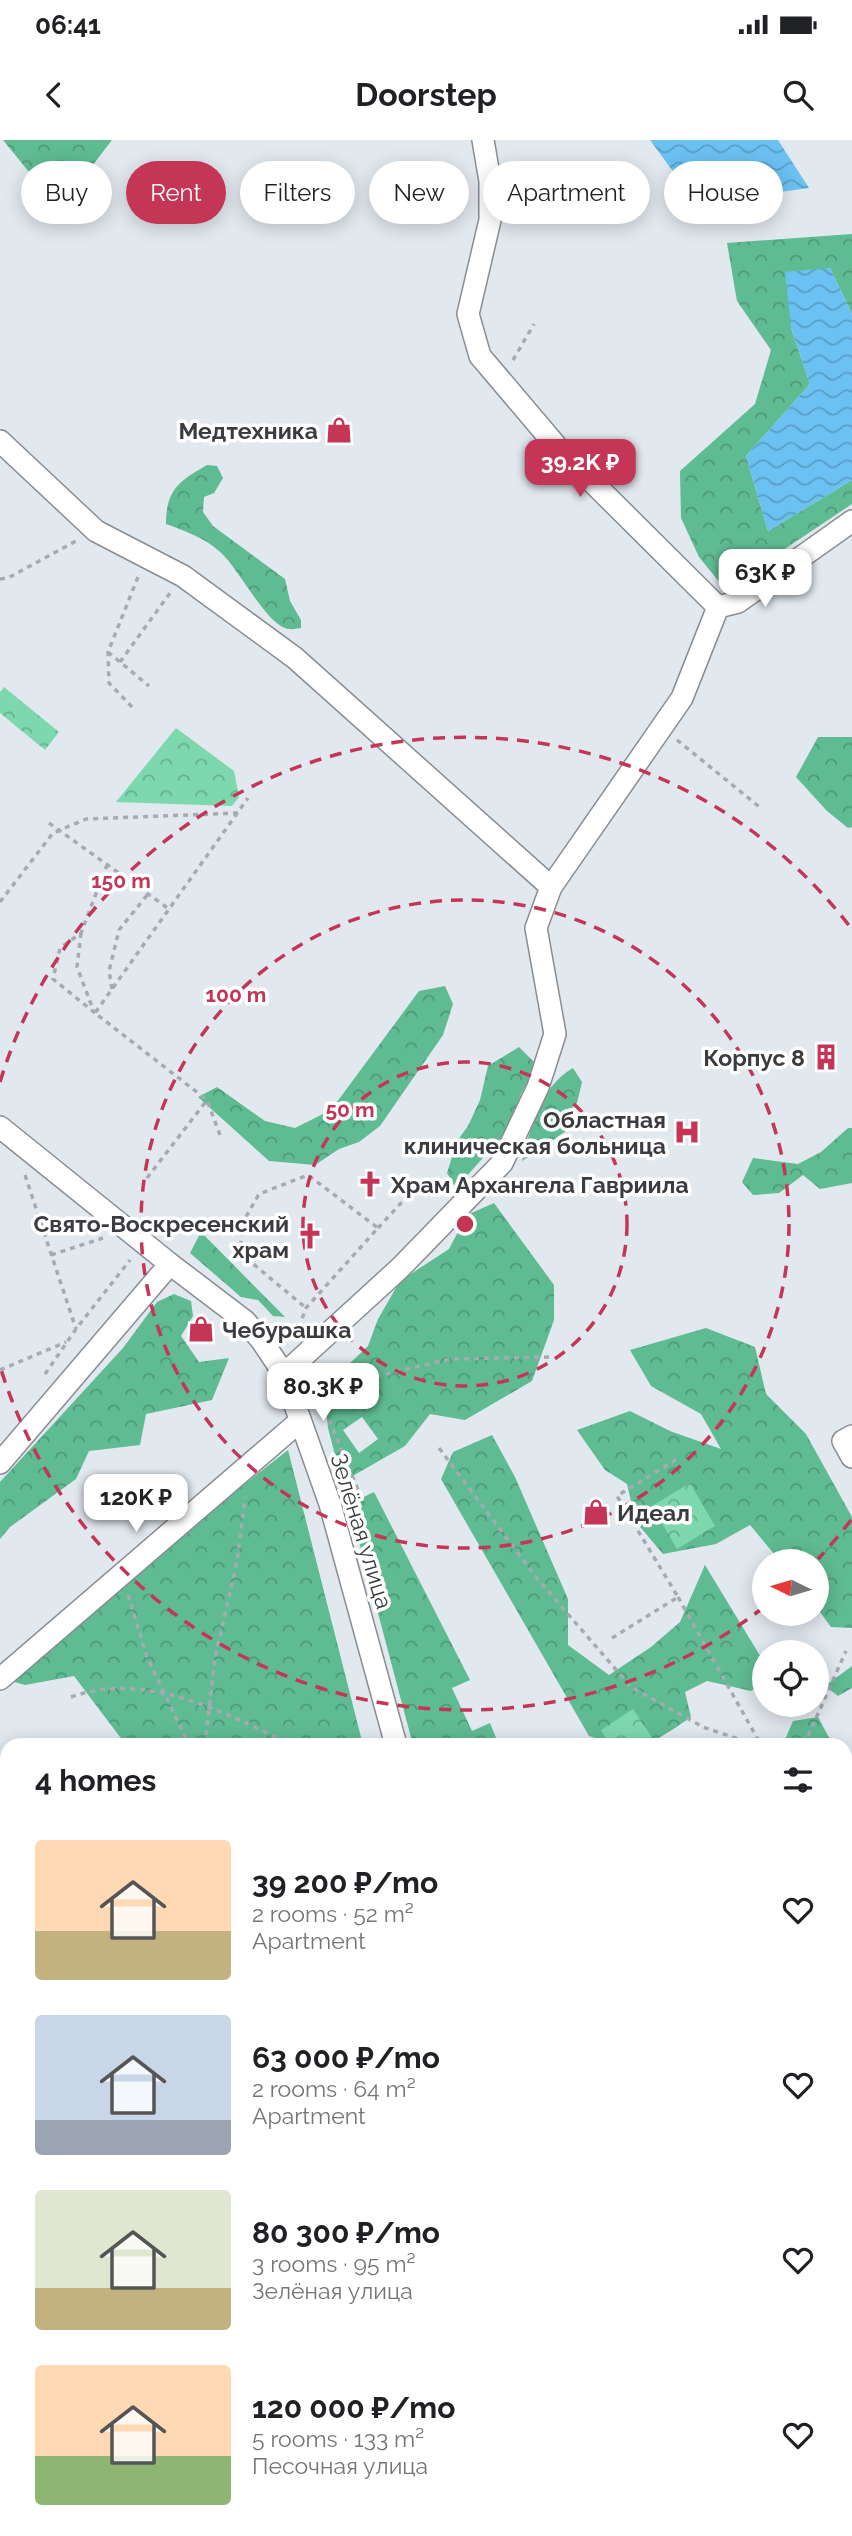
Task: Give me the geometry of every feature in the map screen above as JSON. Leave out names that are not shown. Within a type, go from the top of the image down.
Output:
[{"type":"street","points":[[483,140],[490,181],[490,220],[468,314],[480,356],[558,448],[718,607]]},
{"type":"street","points":[[0,440],[96,531],[183,576],[295,657],[551,887]]},
{"type":"street","points":[[718,607],[738,603],[852,521]]},
{"type":"street","points":[[284,1374],[400,1268],[502,1163],[538,1087],[555,1034],[536,928],[551,887],[682,698],[718,607]]},
{"type":"street","name":"Зелёная улица","points":[[0,1127],[245,1321],[284,1374],[330,1504],[394,1738]]},
{"type":"street","points":[[0,1464],[170,1264]]},
{"type":"street","points":[[0,1679],[300,1421]]},
{"type":"street","points":[[852,1436],[843,1441],[852,1457]]},
{"type":"path","points":[[501,380],[534,324]]},
{"type":"path","points":[[0,579],[8,578],[96,531]]},
{"type":"path","points":[[132,708],[109,683],[108,652],[147,556]]},
{"type":"path","points":[[120,662],[183,576]]},
{"type":"path","points":[[108,652],[149,686]]},
{"type":"path","points":[[662,728],[762,809]]},
{"type":"path","points":[[95,1013],[248,798]]},
{"type":"path","points":[[0,902],[53,834],[86,819],[238,813]]},
{"type":"path","points":[[49,822],[169,909]]},
{"type":"path","points":[[95,1013],[77,967],[81,933],[107,864]]},
{"type":"path","points":[[112,989],[109,971],[119,930],[148,894]]},
{"type":"path","points":[[81,933],[60,947],[53,979],[207,1100],[220,1135]]},
{"type":"path","points":[[147,1178],[207,1100]]},
{"type":"path","points":[[23,1169],[76,1329]]},
{"type":"path","points":[[306,1308],[240,1253],[243,1222],[259,1194],[308,1175],[378,1228]]},
{"type":"path","points":[[358,1490],[319,1395],[302,1319],[306,1308],[413,1190]]},
{"type":"path","points":[[51,1255],[136,1236]]},
{"type":"path","points":[[45,1375],[136,1236]]},
{"type":"path","points":[[0,1370],[68,1341]]},
{"type":"path","points":[[319,1395],[450,1359],[553,1357]]},
{"type":"path","points":[[439,1448],[535,1576],[631,1687],[703,1727],[737,1738]]},
{"type":"path","points":[[680,1457],[617,1496],[678,1597],[755,1738]]},
{"type":"path","points":[[206,1738],[215,1658],[237,1562],[250,1464]]},
{"type":"path","points":[[122,1574],[147,1657],[186,1738]]},
{"type":"path","points":[[612,1638],[678,1597]]},
{"type":"path","points":[[807,1738],[846,1651]]},
{"type":"path","points":[[71,1697],[94,1689],[127,1687],[209,1705],[277,1738]]},
{"type":"green space","points":[[3,140],[112,140],[96,161],[21,162]]},
{"type":"green space","points":[[852,234],[852,314],[830,268],[791,328],[810,384],[746,456],[768,531],[852,480],[852,504],[725,589],[699,557],[681,518],[680,471],[755,404],[771,350],[737,301],[727,243]]},
{"type":"green space","points":[[207,465],[217,466],[223,478],[214,493],[204,497],[203,512],[213,526],[285,579],[290,601],[301,620],[301,628],[288,629],[277,623],[260,605],[227,559],[213,546],[166,524],[168,503],[176,488]]},
{"type":"green space","points":[[4,687],[59,732],[45,750],[0,713],[0,692]]},
{"type":"green space","points":[[176,728],[234,771],[239,797],[232,806],[116,802]]},
{"type":"green space","points":[[818,737],[852,737],[852,827],[848,828],[827,811],[796,777]]},
{"type":"green space","points":[[445,986],[453,1004],[443,1035],[380,1126],[359,1142],[339,1149],[315,1165],[269,1161],[198,1097],[217,1087],[265,1121],[295,1128],[331,1110],[419,991]]},
{"type":"green space","points":[[519,1047],[537,1065],[521,1094],[507,1131],[456,1188],[447,1173],[457,1141],[468,1126],[480,1100],[488,1066]]},
{"type":"green space","points":[[573,1068],[582,1082],[577,1103],[573,1107],[572,1127],[522,1161],[538,1109],[552,1086]]},
{"type":"green space","points":[[848,1128],[852,1128],[852,1183],[820,1189],[803,1175],[779,1193],[753,1195],[742,1182],[753,1158],[798,1164],[821,1152]]},
{"type":"green space","points":[[494,1203],[554,1285],[554,1320],[532,1381],[465,1420],[430,1414],[405,1446],[342,1482],[328,1428],[325,1398],[329,1383],[368,1346],[378,1319],[400,1281],[449,1249],[467,1215]],"holes":[[[362,1417],[378,1439],[359,1453],[343,1430]]]},
{"type":"green space","points":[[201,1232],[285,1317],[273,1316],[258,1300],[241,1297],[190,1253]]},
{"type":"green space","points":[[174,1294],[191,1301],[193,1316],[181,1336],[199,1362],[229,1358],[212,1400],[146,1414],[140,1445],[89,1451],[76,1479],[10,1527],[0,1539],[0,1482],[123,1348],[157,1302]]},
{"type":"green space","points":[[706,1328],[755,1347],[766,1394],[806,1434],[852,1517],[852,1628],[830,1626],[830,1549],[770,1549],[750,1525],[716,1544],[663,1554],[636,1522],[627,1484],[605,1470],[577,1430],[630,1411],[670,1431],[721,1449],[701,1414],[651,1386],[630,1350]]},
{"type":"green space","points":[[492,1435],[515,1477],[568,1599],[568,1645],[609,1675],[651,1647],[680,1622],[705,1565],[752,1643],[752,1690],[707,1681],[685,1692],[691,1717],[665,1735],[658,1738],[589,1736],[441,1479],[453,1452]]},
{"type":"green space","points":[[288,1450],[361,1738],[121,1738],[74,1676],[25,1685],[11,1681],[44,1647],[91,1615],[160,1551]]},
{"type":"green space","points":[[690,1483],[715,1526],[677,1549],[652,1506]]},
{"type":"green space","points":[[374,1492],[470,1680],[452,1688],[472,1731],[490,1723],[496,1738],[411,1738],[349,1504]]},
{"type":"green space","points":[[852,1666],[852,1688],[838,1696],[829,1689],[829,1683]]},
{"type":"green space","points":[[633,1709],[652,1738],[606,1738],[601,1730]]},
{"type":"green space","points":[[818,1717],[829,1738],[786,1738],[793,1721]]},
{"type":"water","points":[[650,140],[778,140],[809,188],[783,192],[783,161],[665,161]]},
{"type":"water","points":[[830,268],[852,314],[852,480],[768,531],[746,456],[810,384],[791,328],[785,272]]},
{"type":"place","name":"Медтехника","points":[[339,430]]},
{"type":"place","name":"Корпус 8","points":[[826,1057]]},
{"type":"place","name":"Областная клиническая больница","points":[[687,1132]]},
{"type":"place","name":"Храм Архангела Гавриила","points":[[370,1184]]},
{"type":"place","name":"Свято-Воскресенский храм","points":[[310,1236]]},
{"type":"place","name":"Чебурашка","points":[[201,1329]]},
{"type":"place","name":"Идеал","points":[[596,1512]]}]
